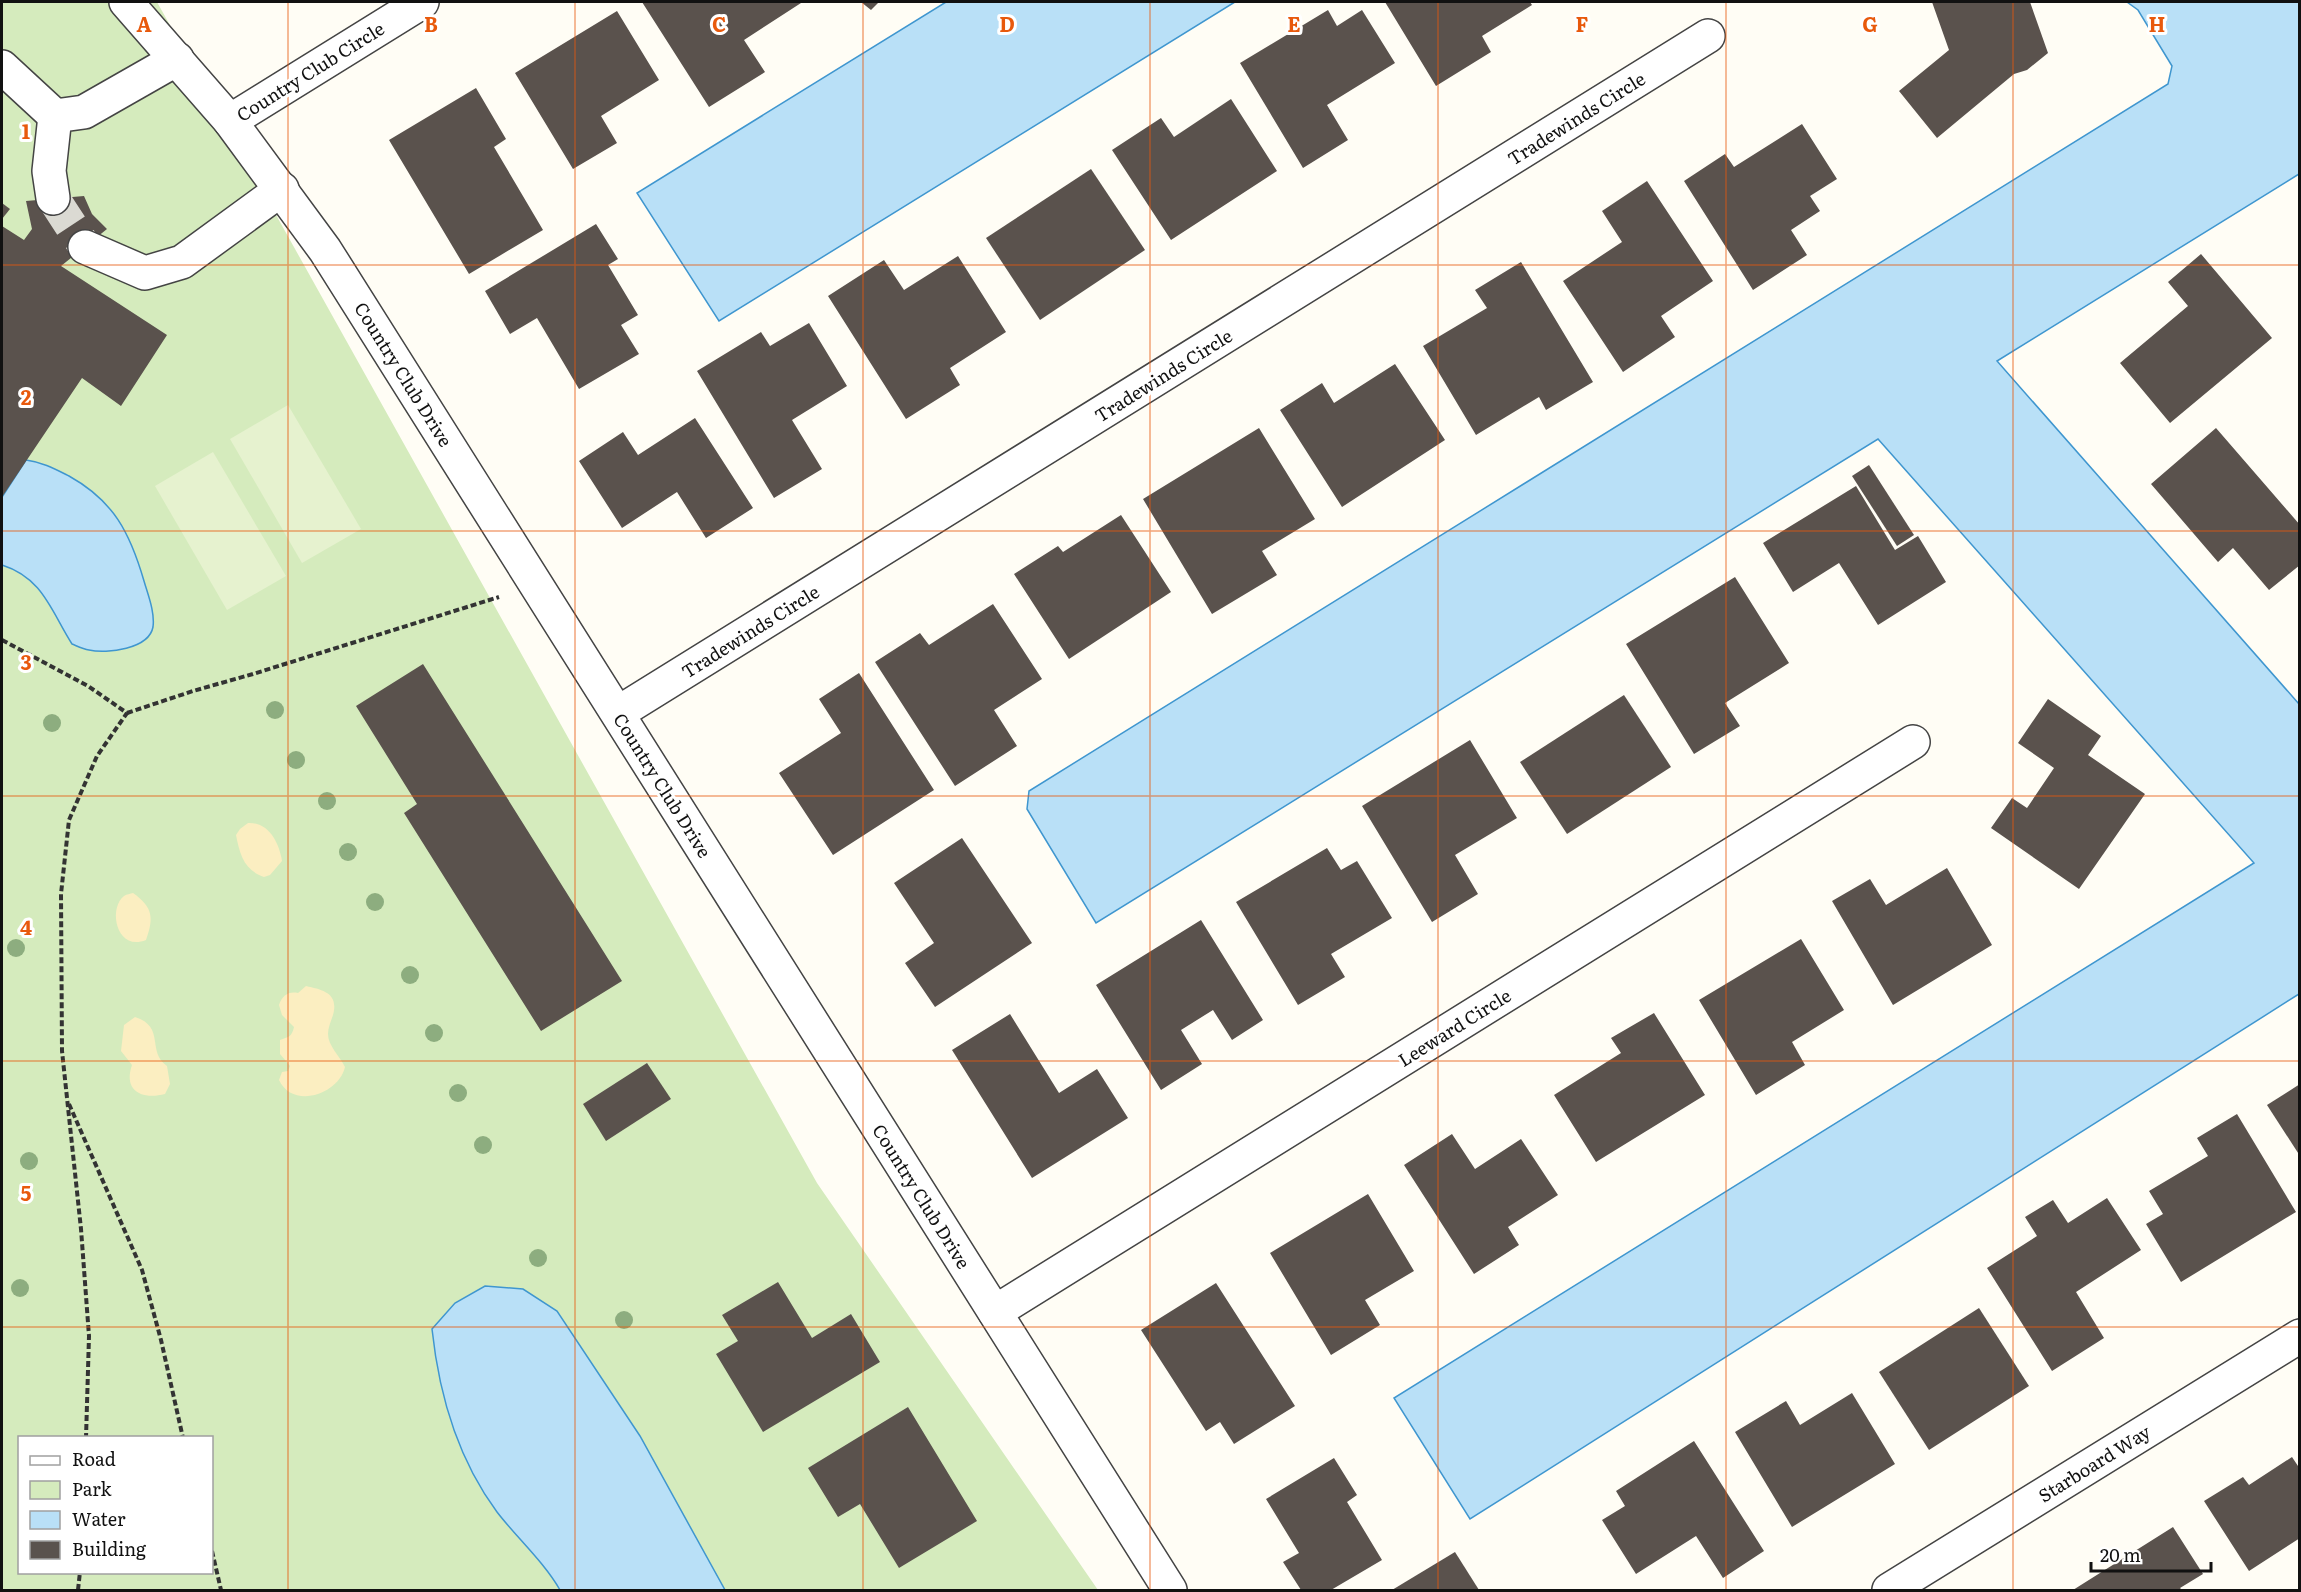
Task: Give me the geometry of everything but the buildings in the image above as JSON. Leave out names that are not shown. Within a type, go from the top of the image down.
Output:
[{"type":"street","name":"Country Club Drive","points":[[126,2],[230,121],[325,250],[1170,1590]]},
{"type":"street","name":"Country Club Circle","points":[[230,121],[422,2]]},
{"type":"street","name":"Tradewinds Circle","points":[[618,713],[1708,36]]},
{"type":"street","points":[[55,116],[84,112],[177,59]]},
{"type":"street","points":[[2,67],[55,116]]},
{"type":"street","points":[[53,198],[49,171],[55,116]]},
{"type":"street","points":[[85,247],[145,273],[164,268],[182,262],[282,189]]},
{"type":"street","name":"Leeward Circle","points":[[995,1312],[1913,742]]},
{"type":"street","name":"Starboard Way","points":[[1889,1590],[2300,1336]]},
{"type":"path","points":[[86,1436],[89,1336],[81,1229],[62,1051],[61,894],[69,820],[97,756],[127,713],[537,585]]},
{"type":"path","points":[[2,640],[88,686],[127,713]]},
{"type":"path","points":[[67,1100],[142,1270],[183,1436]]},
{"type":"path","points":[[213,1555],[221,1590]]},
{"type":"path","points":[[78,1590],[80,1574]]},
{"type":"green space","points":[[2,2],[157,2],[817,1183],[1098,1590],[2,1590]]},
{"type":"green space","points":[[288,405],[361,529],[302,563],[230,439]]},
{"type":"green space","points":[[213,452],[286,576],[227,610],[155,486]]},
{"type":"sand","points":[[248,823],[262,826],[267,830],[278,847],[282,861],[270,875],[264,877],[257,874],[247,866],[241,855],[236,835]]},
{"type":"sand","points":[[133,893],[145,903],[151,919],[146,940],[136,942],[122,935],[116,918],[119,902],[124,896]]},
{"type":"sand","points":[[306,986],[324,991],[332,997],[334,1008],[328,1034],[332,1047],[345,1067],[341,1077],[334,1085],[315,1095],[304,1096],[286,1089],[279,1080],[282,1072],[288,1071],[290,1066],[280,1054],[280,1040],[291,1035],[294,1027],[282,1015],[279,1005],[286,995],[298,993]]},
{"type":"sand","points":[[135,1017],[150,1027],[161,1060],[167,1066],[170,1084],[165,1094],[149,1096],[136,1092],[132,1087],[130,1074],[132,1065],[121,1051],[124,1025]]},
{"type":"water","points":[[946,2],[1235,2],[719,321],[637,193]]},
{"type":"water","points":[[2127,2],[2299,2],[2299,174],[1997,361],[2299,704],[2299,994],[1470,1519],[1394,1398],[2254,863],[1878,439],[1096,923],[1027,809],[1029,791],[2168,84],[2172,66],[2138,10]]},
{"type":"water","points":[[26,460],[53,468],[85,486],[109,508],[126,533],[139,564],[153,621],[150,634],[136,645],[116,650],[97,651],[72,644],[37,587],[16,571],[2,565],[2,497]]},
{"type":"water","points":[[485,1286],[523,1289],[557,1311],[640,1436],[725,1590],[560,1590],[497,1512],[471,1470],[452,1425],[439,1378],[432,1329],[455,1303]]},
{"type":"tunnel","points":[[53,198],[85,247]]}]
